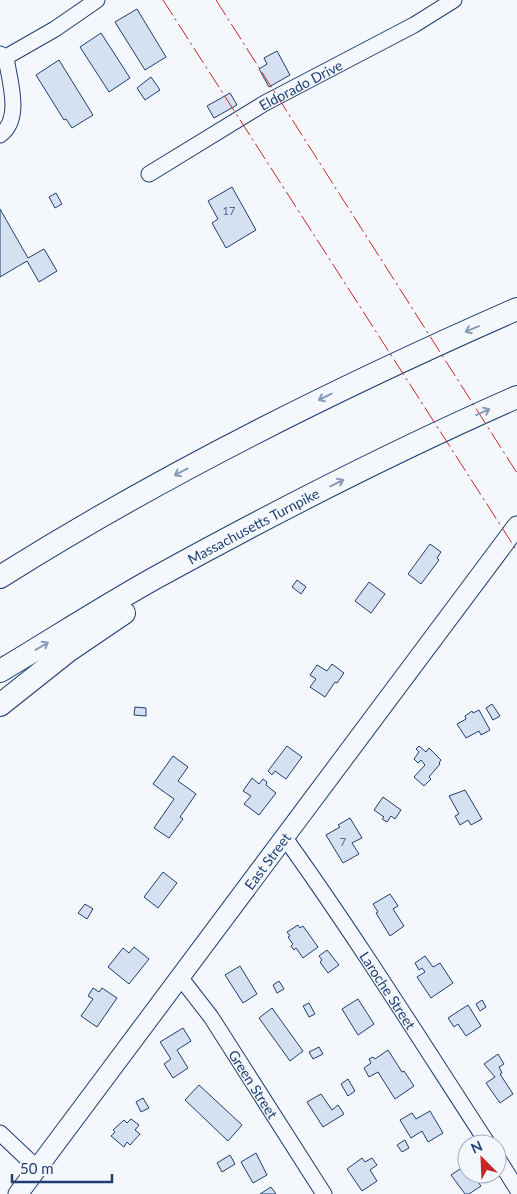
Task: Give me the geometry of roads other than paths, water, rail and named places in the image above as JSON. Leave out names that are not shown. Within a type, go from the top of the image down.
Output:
[{"type":"highway","points":[[0,577],[142,492],[248,436],[388,366],[517,309]]},
{"type":"highway","name":"Massachusetts Turnpike","points":[[0,671],[154,579],[284,509],[423,440],[517,397]]},
{"type":"highway","points":[[0,705],[68,651],[284,509]]},
{"type":"highway","points":[[0,571],[33,556]]},
{"type":"main road","name":"East Street","points":[[18,1194],[517,526]]},
{"type":"street","points":[[0,135],[5,132],[12,118],[12,103],[2,57],[55,29],[97,0]]},
{"type":"street","name":"Eldorado Drive","points":[[149,174],[266,103],[414,25],[454,0]]},
{"type":"street","name":"Laroche Street","points":[[285,838],[325,894],[482,1134]]},
{"type":"street","name":"Green Street","points":[[180,977],[211,1017],[324,1194]]},
{"type":"street","points":[[0,1133],[37,1168]]},
{"type":"street","points":[[507,1172],[517,1188]]}]
